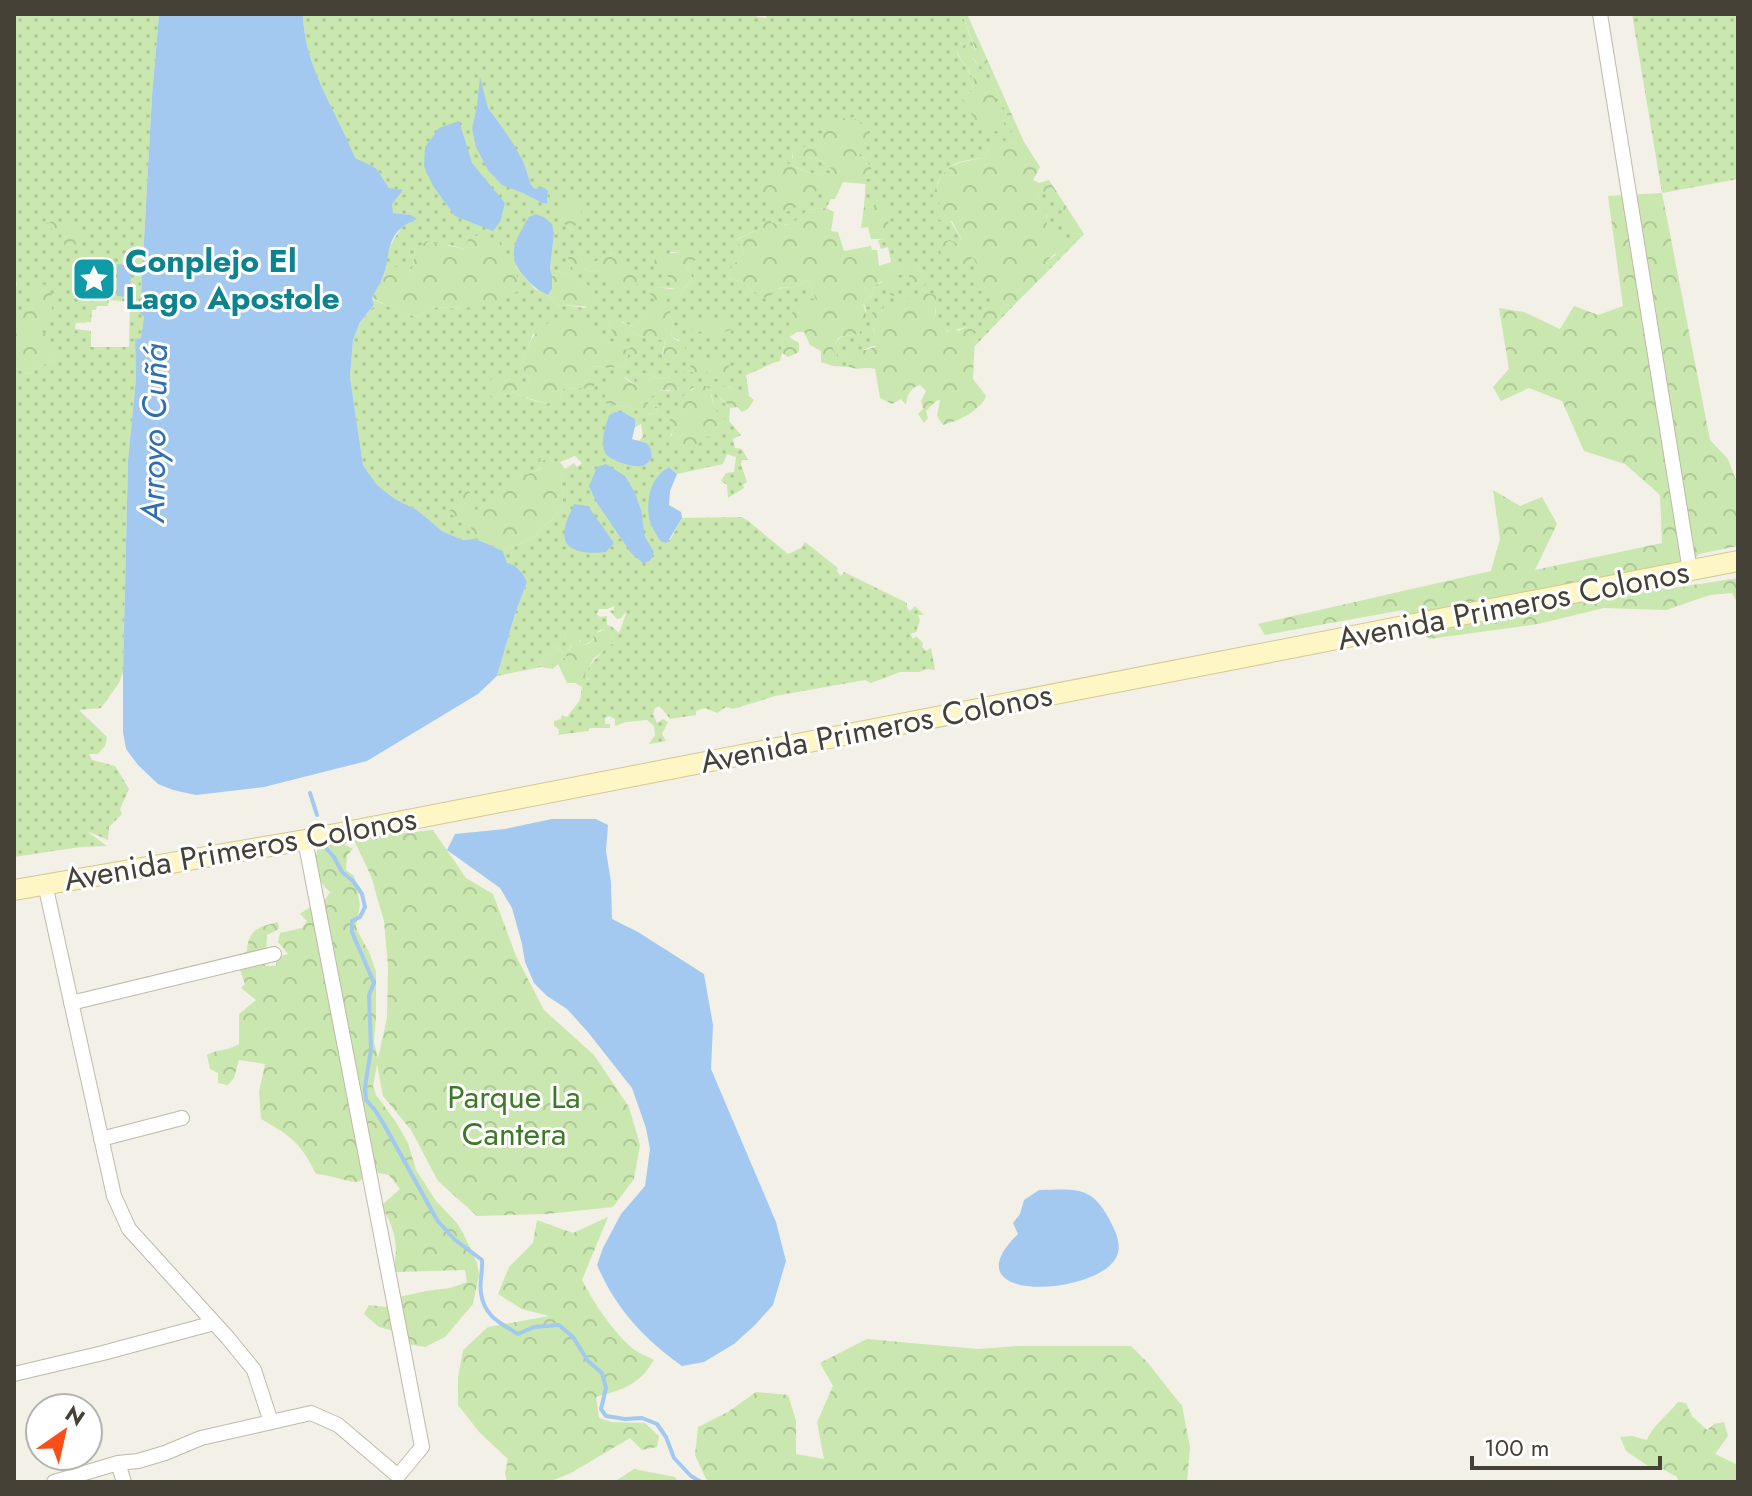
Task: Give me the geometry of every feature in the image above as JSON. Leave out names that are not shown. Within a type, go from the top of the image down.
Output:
[{"type":"street","points":[[1600,14],[1690,571]]},
{"type":"street","name":"Avenida Primeros Colonos","points":[[14,890],[305,840],[1738,561]]},
{"type":"street","points":[[54,1482],[165,1453],[201,1438],[311,1413],[338,1425],[398,1476],[422,1447],[305,840]]},
{"type":"street","points":[[45,884],[114,1196],[129,1229],[254,1370],[271,1422]]},
{"type":"street","points":[[71,1003],[274,954]]},
{"type":"street","points":[[101,1139],[182,1118]]},
{"type":"street","points":[[14,1374],[214,1323]]},
{"type":"street","points":[[118,1463],[124,1482]]},
{"type":"green space","points":[[14,14],[159,14],[140,313],[144,317],[141,338],[135,339],[136,378],[128,460],[123,672],[101,708],[79,710],[107,737],[105,746],[98,754],[89,754],[92,760],[115,766],[129,789],[120,809],[122,814],[109,827],[108,840],[87,831],[107,846],[14,857],[14,367],[27,374],[54,359],[40,328],[34,303],[31,312],[14,311],[17,283],[14,281]],"holes":[[[109,300],[130,302],[129,347],[91,347],[91,331],[75,329],[76,323],[91,322],[92,310],[96,310],[97,306],[108,306]]]},
{"type":"green space","points":[[303,14],[756,14],[757,17],[766,18],[767,14],[962,14],[976,53],[960,42],[957,53],[974,80],[971,92],[961,94],[994,101],[973,57],[982,57],[1013,129],[1013,140],[1009,144],[991,145],[984,158],[956,164],[946,171],[937,184],[940,202],[962,241],[953,258],[963,265],[973,256],[996,295],[996,324],[974,347],[976,324],[960,329],[933,329],[936,309],[929,305],[912,300],[886,304],[873,328],[878,346],[845,357],[849,367],[833,366],[837,357],[833,348],[840,337],[859,334],[866,310],[863,302],[871,297],[874,286],[902,273],[927,277],[916,264],[897,266],[891,262],[888,247],[881,249],[878,240],[884,239],[874,206],[864,207],[866,179],[874,176],[854,148],[822,136],[817,145],[793,149],[792,158],[815,158],[835,171],[816,174],[786,163],[795,208],[817,189],[831,199],[826,208],[808,210],[791,225],[771,223],[768,218],[757,230],[737,239],[744,251],[727,278],[744,282],[753,291],[794,287],[808,281],[816,300],[789,337],[781,342],[780,361],[746,375],[749,395],[728,387],[717,395],[730,408],[729,421],[741,435],[733,439],[735,448],[742,449],[748,460],[742,460],[741,464],[747,482],[744,488],[728,498],[727,485],[721,481],[726,473],[734,472],[736,457],[727,454],[723,464],[677,474],[669,467],[650,522],[660,541],[670,540],[682,518],[741,517],[788,554],[801,548],[805,542],[838,568],[841,576],[844,572],[907,603],[910,611],[915,606],[924,615],[918,615],[920,620],[916,632],[910,634],[913,639],[916,636],[923,643],[926,651],[931,648],[935,670],[900,672],[871,683],[865,680],[775,696],[733,709],[726,707],[717,713],[705,708],[696,711],[696,715],[670,719],[660,706],[655,708],[653,714],[657,723],[663,719],[668,722],[662,734],[666,741],[649,744],[655,735],[654,726],[647,720],[615,726],[615,719],[609,716],[605,718],[605,724],[610,724],[610,728],[590,728],[588,731],[558,735],[559,730],[554,725],[554,721],[561,719],[562,715],[567,717],[580,700],[582,687],[575,683],[578,679],[589,680],[585,675],[591,665],[614,641],[611,626],[619,633],[627,611],[617,619],[610,611],[614,610],[614,606],[599,609],[597,614],[600,617],[607,616],[607,625],[585,644],[582,645],[580,640],[567,632],[567,644],[572,644],[565,659],[560,660],[563,653],[552,644],[540,662],[541,667],[497,676],[527,582],[517,567],[507,564],[503,551],[535,537],[554,518],[563,504],[561,477],[565,469],[574,463],[577,467],[582,463],[575,456],[560,462],[541,459],[543,467],[518,476],[503,495],[483,504],[483,514],[475,516],[475,508],[458,504],[450,510],[458,521],[485,536],[483,542],[463,540],[442,531],[417,510],[377,485],[363,465],[350,377],[353,340],[360,322],[374,306],[372,299],[384,275],[388,251],[394,239],[403,225],[416,219],[411,215],[392,213],[389,188],[376,168],[355,159],[309,52]],"holes":[[[485,98],[488,108],[524,163],[531,185],[535,189],[548,191],[547,203],[523,193],[472,128],[477,106]],[[554,234],[552,276],[558,271],[575,278],[591,289],[597,298],[585,308],[559,307],[548,295],[534,288],[516,267]],[[449,245],[464,249],[462,309],[437,307],[416,317],[372,299],[380,286],[407,275],[413,267],[415,249]],[[575,252],[589,266],[611,253],[627,274],[600,270],[590,272],[583,267]],[[670,252],[681,252],[690,263],[687,268],[693,279],[678,298],[667,298],[665,303],[673,323],[671,337],[680,340],[662,355],[665,340],[651,340],[631,332],[621,343],[626,350],[631,346],[626,361],[628,366],[594,366],[583,388],[562,389],[560,398],[547,404],[514,392],[493,399],[529,379],[521,365],[533,334],[590,329],[605,343],[615,342],[609,322],[632,326],[659,304],[648,291],[680,287],[669,278]],[[642,373],[664,379],[676,373],[670,391],[657,391],[647,401],[651,406],[658,407],[656,413],[647,415],[605,403],[611,387],[625,377],[640,386],[635,375]],[[692,388],[710,389],[715,410],[721,417],[720,429],[713,436],[670,437]],[[615,412],[623,412],[635,419],[635,427],[641,424],[643,436],[639,441],[645,442],[603,445]]]},
{"type":"green space","points":[[962,14],[967,14],[1024,142],[1040,167],[1033,180],[1039,183],[1049,180],[1084,234],[1064,230],[1062,209],[1054,199],[1055,191],[1039,192],[1038,198],[1046,212],[1047,228],[1057,230],[1063,239],[1061,249],[1046,261],[1048,271],[1014,305],[1003,306],[996,324],[985,327],[980,312],[995,300],[996,295],[989,290],[979,291],[971,280],[979,269],[973,257],[963,265],[940,252],[943,242],[950,240],[958,244],[962,240],[952,221],[939,220],[940,213],[936,209],[940,202],[932,198],[950,168],[984,158],[991,145],[1000,138],[1009,144],[1013,140],[1010,134],[1013,129],[982,57],[973,58],[998,105],[1006,133],[979,128],[960,94],[971,92],[974,80],[957,52],[959,42],[976,51]]},
{"type":"green space","points":[[1632,14],[1738,14],[1738,179],[1662,193]]},
{"type":"green space","points":[[825,119],[855,119],[869,130],[865,146],[854,149],[868,162],[874,176],[866,179],[866,184],[843,182],[835,199],[817,190],[786,212],[760,197],[758,185],[786,163],[816,174],[834,171],[816,158],[793,158],[792,149],[817,145]]},
{"type":"green space","points":[[1055,190],[1070,233],[1084,234],[1048,271],[1046,261],[1056,255],[1047,229],[1047,216],[1038,198],[1039,192]]},
{"type":"green space","points":[[1662,193],[1710,440],[1728,459],[1738,486],[1738,546],[1699,554],[1667,589],[1738,578],[1738,604],[1732,593],[1710,595],[1666,610],[1604,608],[1538,624],[1429,639],[1403,610],[1265,635],[1258,624],[1491,571],[1500,539],[1493,490],[1520,506],[1542,497],[1557,524],[1535,570],[1662,543],[1660,495],[1625,464],[1584,451],[1562,401],[1529,388],[1501,401],[1493,387],[1509,369],[1499,308],[1524,312],[1560,329],[1574,306],[1598,315],[1623,306],[1608,196]]},
{"type":"green space","points":[[874,195],[883,197],[888,213],[888,229],[883,239],[871,239],[868,227],[861,228],[864,207],[874,206]]},
{"type":"green space","points":[[562,199],[574,199],[580,205],[583,220],[572,228],[561,222],[559,208]]},
{"type":"green space","points":[[826,208],[834,212],[831,231],[838,232],[844,251],[871,246],[872,250],[877,250],[879,266],[891,262],[897,266],[916,264],[927,277],[925,285],[919,289],[911,287],[909,275],[901,273],[893,280],[898,286],[892,297],[882,281],[874,286],[871,297],[863,302],[867,320],[859,334],[839,337],[833,348],[837,357],[833,366],[821,362],[821,351],[810,345],[804,332],[789,337],[794,306],[803,301],[816,300],[808,281],[794,287],[778,288],[767,299],[744,282],[727,278],[744,251],[736,240],[757,230],[768,218],[772,223],[790,225],[808,210]]},
{"type":"green space","points":[[53,221],[58,226],[63,222],[73,222],[87,241],[66,247],[61,240],[62,231],[54,231],[46,224]]},
{"type":"green space","points":[[474,235],[498,241],[516,268],[518,291],[507,298],[462,309],[437,307],[416,317],[372,298],[390,267],[398,267],[407,275],[413,267],[415,249],[427,241],[464,249]]},
{"type":"green space","points":[[688,246],[699,251],[698,258],[687,268],[693,279],[678,298],[668,298],[665,303],[670,308],[673,323],[671,337],[684,344],[687,355],[675,362],[662,363],[665,340],[651,340],[631,332],[622,343],[626,350],[637,343],[645,352],[637,356],[628,354],[626,361],[629,366],[594,366],[590,371],[597,380],[593,388],[562,389],[556,402],[552,400],[547,404],[514,392],[493,399],[486,388],[492,378],[517,375],[521,386],[529,379],[521,365],[531,342],[538,331],[559,317],[566,322],[583,322],[590,329],[596,328],[602,333],[605,343],[615,342],[609,322],[613,319],[632,326],[658,304],[648,291],[654,287],[679,287],[654,263],[656,255],[681,252]]},
{"type":"green space","points":[[575,252],[589,265],[614,254],[625,261],[627,274],[637,275],[639,283],[634,288],[623,286],[610,282],[599,270],[590,272],[583,267],[580,271],[573,270],[568,258]]},
{"type":"green space","points":[[558,271],[591,288],[597,298],[592,307],[559,307],[548,295],[552,289],[552,276]]},
{"type":"green space","points":[[44,284],[52,295],[52,317],[40,329],[55,346],[54,359],[27,374],[14,367],[14,311],[31,311],[34,303],[32,288]]},
{"type":"green space","points":[[919,292],[936,295],[934,329],[940,327],[948,332],[950,326],[958,331],[975,323],[978,329],[975,334],[973,379],[986,396],[974,411],[943,425],[937,416],[940,400],[926,411],[928,418],[924,423],[918,414],[923,409],[921,401],[926,391],[920,385],[910,392],[906,405],[901,399],[892,404],[880,398],[875,369],[849,367],[845,357],[849,349],[866,350],[877,346],[871,315],[875,307],[882,312],[886,304],[904,298],[918,299]]},
{"type":"green space","points":[[1014,305],[996,324],[1003,306]]},
{"type":"green space","points":[[724,319],[732,329],[717,334],[681,327],[682,320]]},
{"type":"green space","points":[[789,337],[799,343],[799,352],[788,357],[782,353],[781,342]]},
{"type":"green space","points":[[699,357],[727,360],[731,373],[722,379],[711,378],[705,370],[697,374],[688,371],[694,359]]},
{"type":"green space","points":[[688,371],[680,389],[658,391],[647,401],[651,406],[658,407],[656,413],[646,415],[605,403],[605,389],[611,387],[612,378],[618,375],[639,386],[635,375],[642,373],[664,379]]},
{"type":"green space","points":[[702,384],[710,389],[717,412],[729,421],[713,436],[703,437],[693,448],[669,445],[673,430],[669,418],[677,411],[681,412],[683,407],[677,399]]},
{"type":"green space","points":[[720,386],[738,390],[754,400],[742,412],[737,407],[730,408],[717,395]]},
{"type":"green space","points":[[540,459],[560,462],[565,469],[561,477],[563,504],[535,537],[503,551],[483,542],[484,536],[475,534],[469,525],[458,521],[449,511],[458,504],[460,494],[467,489],[478,502],[475,515],[483,514],[483,504],[502,495],[503,487],[518,476],[542,468]]},
{"type":"green space","points":[[607,625],[611,626],[611,634],[614,641],[620,643],[619,647],[612,644],[594,658],[585,675],[589,681],[578,679],[575,683],[567,683],[558,664],[553,669],[541,667],[540,662],[552,644],[563,653],[560,660],[565,659],[572,645],[567,644],[567,632],[577,635],[582,645],[588,644],[594,639],[593,635]]},
{"type":"green space","name":"Parque La Cantera","points":[[433,830],[466,878],[493,894],[516,956],[544,1010],[594,1055],[629,1107],[640,1145],[634,1179],[613,1207],[547,1214],[477,1216],[438,1181],[411,1130],[383,1096],[377,1064],[373,1086],[376,1095],[408,1143],[416,1170],[436,1201],[456,1222],[477,1263],[479,1275],[473,1304],[445,1337],[425,1347],[408,1344],[394,1331],[379,1327],[364,1314],[369,1305],[386,1307],[390,1299],[467,1282],[465,1270],[396,1272],[394,1233],[381,1206],[400,1189],[389,1175],[373,1172],[358,1182],[316,1174],[294,1141],[261,1119],[259,1092],[265,1064],[239,1060],[234,1078],[228,1085],[218,1083],[218,1073],[210,1069],[207,1055],[239,1044],[239,1014],[256,1000],[241,988],[245,984],[240,970],[227,963],[247,951],[252,933],[278,922],[279,929],[267,935],[266,955],[259,960],[266,966],[276,966],[277,957],[288,954],[278,942],[280,933],[302,928],[307,921],[300,914],[310,907],[317,912],[330,892],[316,873],[319,838],[337,840],[353,849],[347,855],[346,870],[354,876],[360,905],[356,926],[376,972],[374,1042],[378,1058],[387,1018],[388,967],[384,921],[371,876],[353,838]]},
{"type":"green space","points":[[608,1217],[582,1280],[617,1333],[634,1350],[654,1360],[642,1376],[630,1385],[596,1397],[599,1418],[611,1422],[645,1423],[659,1436],[657,1447],[642,1450],[630,1438],[571,1473],[549,1482],[507,1482],[508,1459],[480,1433],[458,1405],[458,1378],[463,1350],[488,1327],[549,1316],[522,1309],[498,1294],[509,1267],[533,1243],[537,1220],[573,1233]]},
{"type":"green space","points":[[867,1339],[978,1349],[1131,1346],[1182,1406],[1190,1447],[1187,1482],[712,1482],[706,1479],[695,1455],[698,1427],[728,1412],[756,1392],[788,1395],[796,1421],[796,1454],[824,1459],[817,1422],[833,1386],[820,1363]]},
{"type":"green space","points":[[1678,1402],[1686,1403],[1692,1416],[1707,1430],[1714,1424],[1724,1422],[1728,1436],[1715,1454],[1738,1465],[1738,1482],[1679,1482],[1677,1477],[1663,1469],[1651,1468],[1626,1451],[1620,1437],[1647,1440],[1656,1425]]},
{"type":"green space","points":[[634,1469],[675,1477],[678,1482],[614,1482]]},
{"type":"water","points":[[159,14],[303,14],[315,70],[355,158],[376,168],[389,188],[403,190],[392,204],[393,213],[411,215],[417,219],[395,235],[384,274],[372,298],[374,305],[360,322],[353,340],[350,377],[363,465],[377,485],[417,510],[442,531],[503,551],[507,563],[520,570],[527,582],[497,676],[478,694],[367,761],[264,787],[196,795],[158,784],[126,749],[123,732],[128,460],[136,378],[135,339],[141,338],[144,317],[140,313]]},
{"type":"water","points":[[480,77],[488,108],[514,145],[531,185],[535,189],[543,187],[548,191],[547,203],[502,185],[488,170],[476,147],[472,128]]},
{"type":"water","points":[[459,121],[472,163],[505,203],[500,222],[493,231],[455,216],[433,186],[424,166],[425,147],[439,128]]},
{"type":"water","points":[[536,214],[552,224],[554,234],[550,268],[552,289],[548,295],[529,281],[515,260],[517,239],[529,217]]},
{"type":"water","points":[[117,264],[131,265],[130,297],[117,296]]},
{"type":"water","points":[[623,412],[635,419],[632,439],[646,444],[651,452],[652,457],[646,464],[628,465],[606,454],[604,434],[609,415]]},
{"type":"water","points":[[606,464],[625,476],[635,493],[645,537],[654,552],[650,561],[643,563],[631,553],[589,486],[597,467]]},
{"type":"water","points":[[669,467],[677,474],[670,491],[669,505],[681,512],[682,518],[667,543],[660,541],[652,527],[648,506],[653,484]]},
{"type":"water","points":[[574,504],[588,506],[614,543],[606,552],[584,552],[566,543],[566,525]]},
{"type":"water","points":[[552,819],[596,819],[608,825],[606,851],[612,919],[704,974],[713,1025],[711,1069],[776,1222],[786,1261],[773,1305],[734,1344],[704,1362],[682,1366],[655,1345],[622,1309],[597,1265],[621,1214],[645,1186],[650,1149],[632,1088],[567,1009],[534,983],[525,962],[512,908],[500,888],[447,850],[455,834],[505,829]]},
{"type":"water","points":[[1039,1190],[1079,1191],[1101,1206],[1115,1232],[1119,1248],[1116,1258],[1103,1271],[1057,1286],[1012,1282],[1000,1272],[1001,1256],[1018,1234],[1013,1223],[1020,1214],[1024,1200]]},
{"type":"waterway","name":"Arroyo Cuñá","points":[[310,793],[317,815]]},
{"type":"waterway","name":"Arroyo Cuñá","points":[[327,849],[362,894],[365,907],[360,917],[352,921],[352,932],[374,983],[369,995],[371,1049],[366,1100],[386,1128],[437,1220],[454,1239],[482,1260],[481,1289],[486,1308],[494,1318],[518,1334],[534,1327],[559,1325],[573,1337],[588,1361],[602,1373],[606,1388],[601,1409],[606,1416],[642,1418],[657,1424],[674,1458],[701,1482]]},
{"type":"place","name":"Conplejo El Lago Apostole","points":[[94,279]]}]
